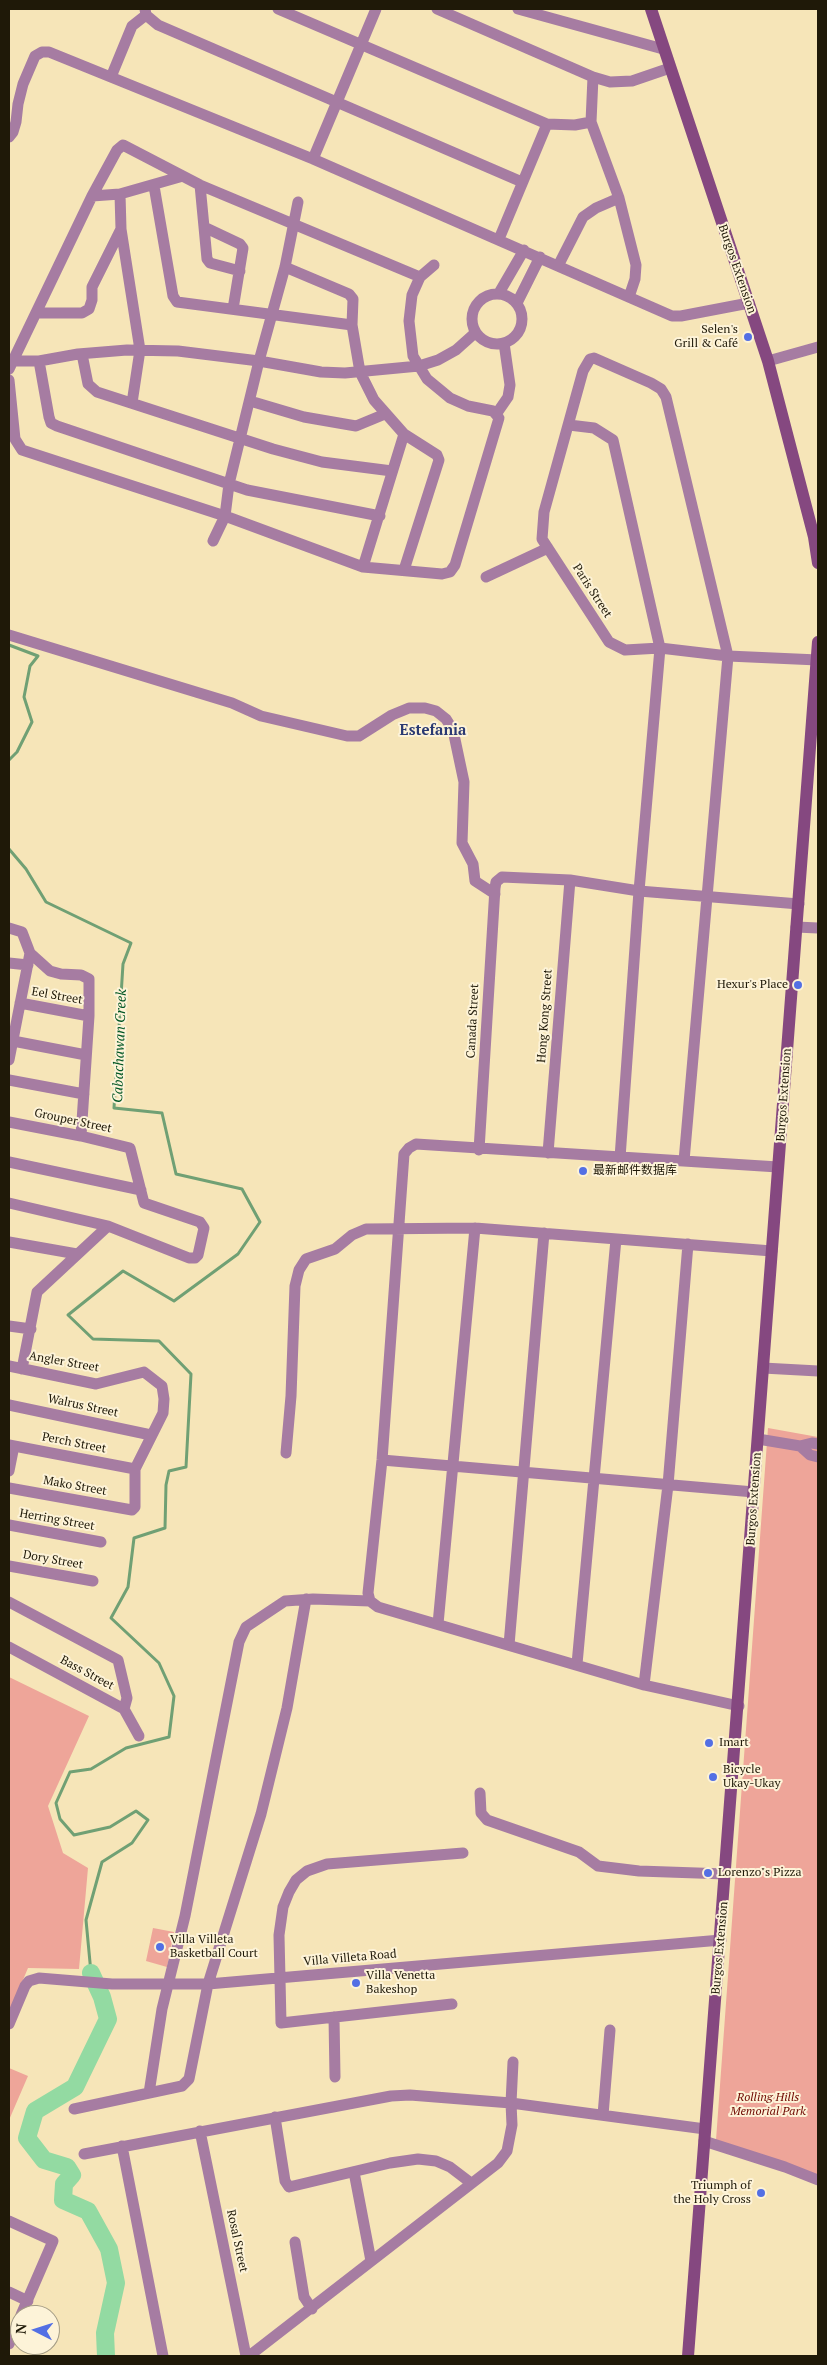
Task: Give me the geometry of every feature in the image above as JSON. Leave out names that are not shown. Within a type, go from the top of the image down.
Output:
[{"type":"main road","name":"Burgos Extension","points":[[651,9],[768,361],[814,537],[818,563]]},
{"type":"main road","name":"Burgos Extension","points":[[688,2356],[739,1706],[818,642]]},
{"type":"street","points":[[278,9],[547,124],[575,125],[590,122]]},
{"type":"street","points":[[313,159],[376,9]]},
{"type":"street","points":[[437,9],[593,77],[610,82],[632,80],[670,68]]},
{"type":"street","points":[[518,9],[664,50]]},
{"type":"street","points":[[111,77],[132,26],[146,12],[158,25],[522,182]]},
{"type":"street","points":[[9,137],[13,132],[16,122],[18,104],[24,84],[36,56],[42,52],[49,52],[313,159],[672,316],[681,316],[748,303]]},
{"type":"street","points":[[593,77],[590,122],[619,198],[636,265],[635,279],[629,297]]},
{"type":"street","points":[[499,239],[547,124]]},
{"type":"street","points":[[11,365],[92,196],[117,150],[124,145],[200,185],[420,277]]},
{"type":"street","points":[[92,196],[120,194],[154,186],[183,176]]},
{"type":"street","points":[[200,185],[207,259],[210,263],[240,271]]},
{"type":"street","points":[[154,186],[174,296],[177,302],[182,305],[233,309],[352,325]]},
{"type":"street","points":[[120,194],[121,229],[140,350],[132,403]]},
{"type":"street","points":[[558,266],[583,217],[596,208],[619,198]]},
{"type":"street","points":[[214,542],[225,516],[229,484],[259,361],[285,267],[298,202]]},
{"type":"street","points":[[204,227],[240,244],[244,253],[233,309]]},
{"type":"street","points":[[36,314],[82,313],[89,309],[92,300],[92,287],[121,229]]},
{"type":"street","points":[[499,293],[524,250]]},
{"type":"street","points":[[517,303],[540,257]]},
{"type":"street","points":[[434,265],[420,277],[412,295],[409,321],[413,356],[426,379],[450,398],[458,403],[497,413]]},
{"type":"street","points":[[285,267],[349,294],[354,304],[352,325],[360,372],[374,400],[404,434],[437,456],[439,460],[404,570]]},
{"type":"street","points":[[499,293],[510,296],[517,303],[521,313],[521,326],[517,334],[504,343],[490,343],[475,333],[471,326],[478,301],[490,294],[499,293]]},
{"type":"street","points":[[11,365],[82,354],[140,350],[178,351],[259,361],[321,372],[360,372],[419,366],[438,360],[456,350],[475,333]]},
{"type":"street","points":[[9,380],[15,439],[22,450],[225,516],[363,567],[442,574],[450,572],[455,565],[499,424],[497,413],[508,397],[510,385],[504,343]]},
{"type":"street","points":[[768,361],[818,347]]},
{"type":"street","points":[[82,354],[88,384],[92,389],[240,439],[322,462],[392,471]]},
{"type":"street","name":"Paris Street","points":[[728,656],[666,397],[661,389],[651,383],[594,358],[590,359],[587,362],[568,425],[544,512],[542,539],[608,642],[625,650],[660,648],[728,656],[817,660]]},
{"type":"street","points":[[39,360],[48,418],[52,423],[229,484],[299,501],[380,516]]},
{"type":"street","points":[[250,400],[304,417],[356,426],[385,414]]},
{"type":"street","points":[[568,425],[594,428],[613,440],[660,648],[639,891],[620,1158]]},
{"type":"street","points":[[363,567],[404,434]]},
{"type":"street","points":[[486,577],[548,548]]},
{"type":"street","points":[[9,635],[232,703],[261,716],[347,736],[360,736],[408,708],[425,708],[436,711],[446,719],[453,730],[464,782],[461,840],[473,864],[475,881],[495,894],[496,882],[502,876],[570,880],[639,891],[798,904]]},
{"type":"street","points":[[684,1161],[709,896],[728,656]]},
{"type":"street","name":"Hong Kong Street","points":[[548,1153],[570,880]]},
{"type":"street","name":"Canada Street","points":[[480,1150],[495,894]]},
{"type":"street","points":[[796,927],[818,928]]},
{"type":"street","points":[[9,928],[22,932],[30,953],[50,971],[61,974],[81,975],[89,979],[89,1016],[81,1136]]},
{"type":"street","points":[[9,1060],[30,953]]},
{"type":"street","points":[[9,963],[28,965]]},
{"type":"street","name":"Eel Street","points":[[20,1003],[89,1016]]},
{"type":"street","points":[[13,1041],[86,1056]]},
{"type":"street","points":[[9,1080],[84,1094]]},
{"type":"street","name":"Grouper Street","points":[[9,1122],[130,1148],[141,1190]]},
{"type":"street","points":[[370,1601],[368,1593],[382,1460],[404,1154],[416,1144],[480,1150],[778,1167]]},
{"type":"street","points":[[9,1162],[141,1190],[147,1205],[200,1222],[204,1228],[198,1255],[194,1258],[189,1258],[108,1226],[9,1203]]},
{"type":"street","points":[[22,1369],[37,1292],[108,1226]]},
{"type":"street","points":[[438,1624],[475,1228]]},
{"type":"street","points":[[286,1453],[291,1396],[295,1286],[299,1270],[306,1259],[335,1248],[352,1235],[366,1229],[475,1228],[772,1251]]},
{"type":"street","points":[[510,1645],[544,1233]]},
{"type":"street","points":[[577,1664],[616,1239]]},
{"type":"street","points":[[9,1242],[77,1254]]},
{"type":"street","points":[[644,1684],[668,1485],[688,1244]]},
{"type":"street","points":[[9,1326],[31,1330]]},
{"type":"street","name":"Angler Street","points":[[9,1366],[96,1384],[144,1372],[162,1386],[164,1399],[163,1413],[151,1435]]},
{"type":"street","points":[[764,1368],[818,1371]]},
{"type":"street","name":"Walrus Street","points":[[9,1405],[151,1435]]},
{"type":"street","points":[[135,1469],[151,1435]]},
{"type":"street","points":[[758,1438],[800,1446],[812,1443],[818,1444]]},
{"type":"street","points":[[9,1471],[11,1445]]},
{"type":"street","name":"Perch Street","points":[[11,1445],[135,1469]]},
{"type":"street","points":[[800,1446],[810,1455],[818,1456]]},
{"type":"street","points":[[382,1460],[754,1492]]},
{"type":"street","name":"Mako Street","points":[[9,1488],[129,1510],[135,1507],[135,1469]]},
{"type":"street","name":"Herring Street","points":[[9,1526],[101,1542]]},
{"type":"street","name":"Dory Street","points":[[9,1566],[93,1581]]},
{"type":"street","points":[[74,2109],[186,2084],[208,1984],[261,1814],[287,1708],[306,1599]]},
{"type":"street","points":[[148,2093],[160,2023],[185,1916],[239,1642],[246,1627],[270,1610],[285,1601],[306,1599],[370,1601],[378,1607],[644,1684],[739,1706]]},
{"type":"street","points":[[9,1602],[118,1660],[128,1698],[124,1710],[139,1736]]},
{"type":"street","name":"Bass Street","points":[[9,1647],[124,1710]]},
{"type":"street","points":[[480,1793],[481,1813],[488,1820],[579,1852],[598,1866],[639,1871],[726,1874]]},
{"type":"street","points":[[452,2004],[419,2006],[281,2023],[279,1935],[283,1908],[289,1892],[296,1880],[307,1870],[327,1864],[463,1853]]},
{"type":"street","name":"Villa Villeta Road","points":[[9,2024],[24,1986],[29,1981],[39,1978],[112,1984],[208,1984],[721,1940]]},
{"type":"street","points":[[334,2017],[335,2078]]},
{"type":"street","points":[[603,2116],[610,2030]]},
{"type":"street","points":[[248,2356],[312,2309],[498,2162],[507,2151],[512,2126],[513,2062]]},
{"type":"street","points":[[84,2154],[391,2096],[410,2095],[511,2103],[603,2116],[705,2135],[818,2180]]},
{"type":"street","points":[[276,2117],[285,2181],[289,2186],[418,2158],[436,2161],[450,2167],[471,2183]]},
{"type":"street","name":"Rosal Street","points":[[200,2131],[248,2356]]},
{"type":"street","points":[[122,2146],[163,2356]]},
{"type":"street","points":[[354,2172],[371,2261]]},
{"type":"street","points":[[9,2221],[53,2241],[26,2305]]},
{"type":"street","points":[[295,2242],[304,2297],[312,2309]]},
{"type":"street","points":[[9,2292],[28,2300]]},
{"type":"green space","name":"Rolling Hills Memorial Park","points":[[768,1428],[818,1437],[818,2176],[716,2140]]},
{"type":"green space","points":[[9,1677],[89,1716],[48,1806],[63,1853],[88,1868],[79,1969],[28,1968],[9,2013]]},
{"type":"green space","name":"Villa Villeta Basketball Court","points":[[153,1928],[174,1932],[167,1967],[146,1961]]},
{"type":"green space","points":[[9,2068],[28,2076],[9,2120]]},
{"type":"waterway","name":"Cabachawan Creek","points":[[9,645],[38,656],[30,666],[24,697],[32,722],[17,752],[9,760]]},
{"type":"waterway","name":"Cabachawan Creek","points":[[9,849],[26,869],[46,902],[131,943],[123,964],[114,1108],[162,1113],[176,1174],[242,1189],[260,1222],[238,1254],[174,1301],[123,1271],[68,1315],[93,1339],[159,1341],[191,1374],[186,1467],[169,1471],[166,1485],[165,1528],[134,1538],[128,1587],[111,1618],[159,1663],[174,1696],[169,1737],[126,1748],[91,1769],[70,1772],[56,1803],[60,1819],[74,1835],[110,1827],[136,1811],[148,1820],[132,1843],[102,1862],[86,1920],[91,1973]]},
{"type":"waterway","name":"Cabachawan Creek","points":[[91,1973],[102,1997],[108,2019],[75,2087],[35,2111],[27,2138],[44,2160],[67,2167],[72,2175],[64,2184],[63,2200],[88,2211],[109,2249],[116,2283],[105,2333],[106,2356]]},
{"type":"place","name":"Selen's Grill & Café","points":[[748,337]]},
{"type":"place","name":"Hexur's Place","points":[[798,985]]},
{"type":"place","name":"最新邮件数据库","points":[[583,1171]]},
{"type":"place","name":"Imart","points":[[709,1743]]},
{"type":"place","name":"Bicycle Ukay-Ukay","points":[[713,1777]]},
{"type":"place","name":"Lorenzo\"s Pizza","points":[[708,1873]]},
{"type":"place","name":"Villa Villeta Basketball Court","points":[[160,1947]]},
{"type":"place","name":"Villa Venetta Bakeshop","points":[[356,1983]]},
{"type":"place","name":"Triumph of the Holy Cross","points":[[761,2193]]},
{"type":"district","name":"Estefania","points":[[433,731]]}]
